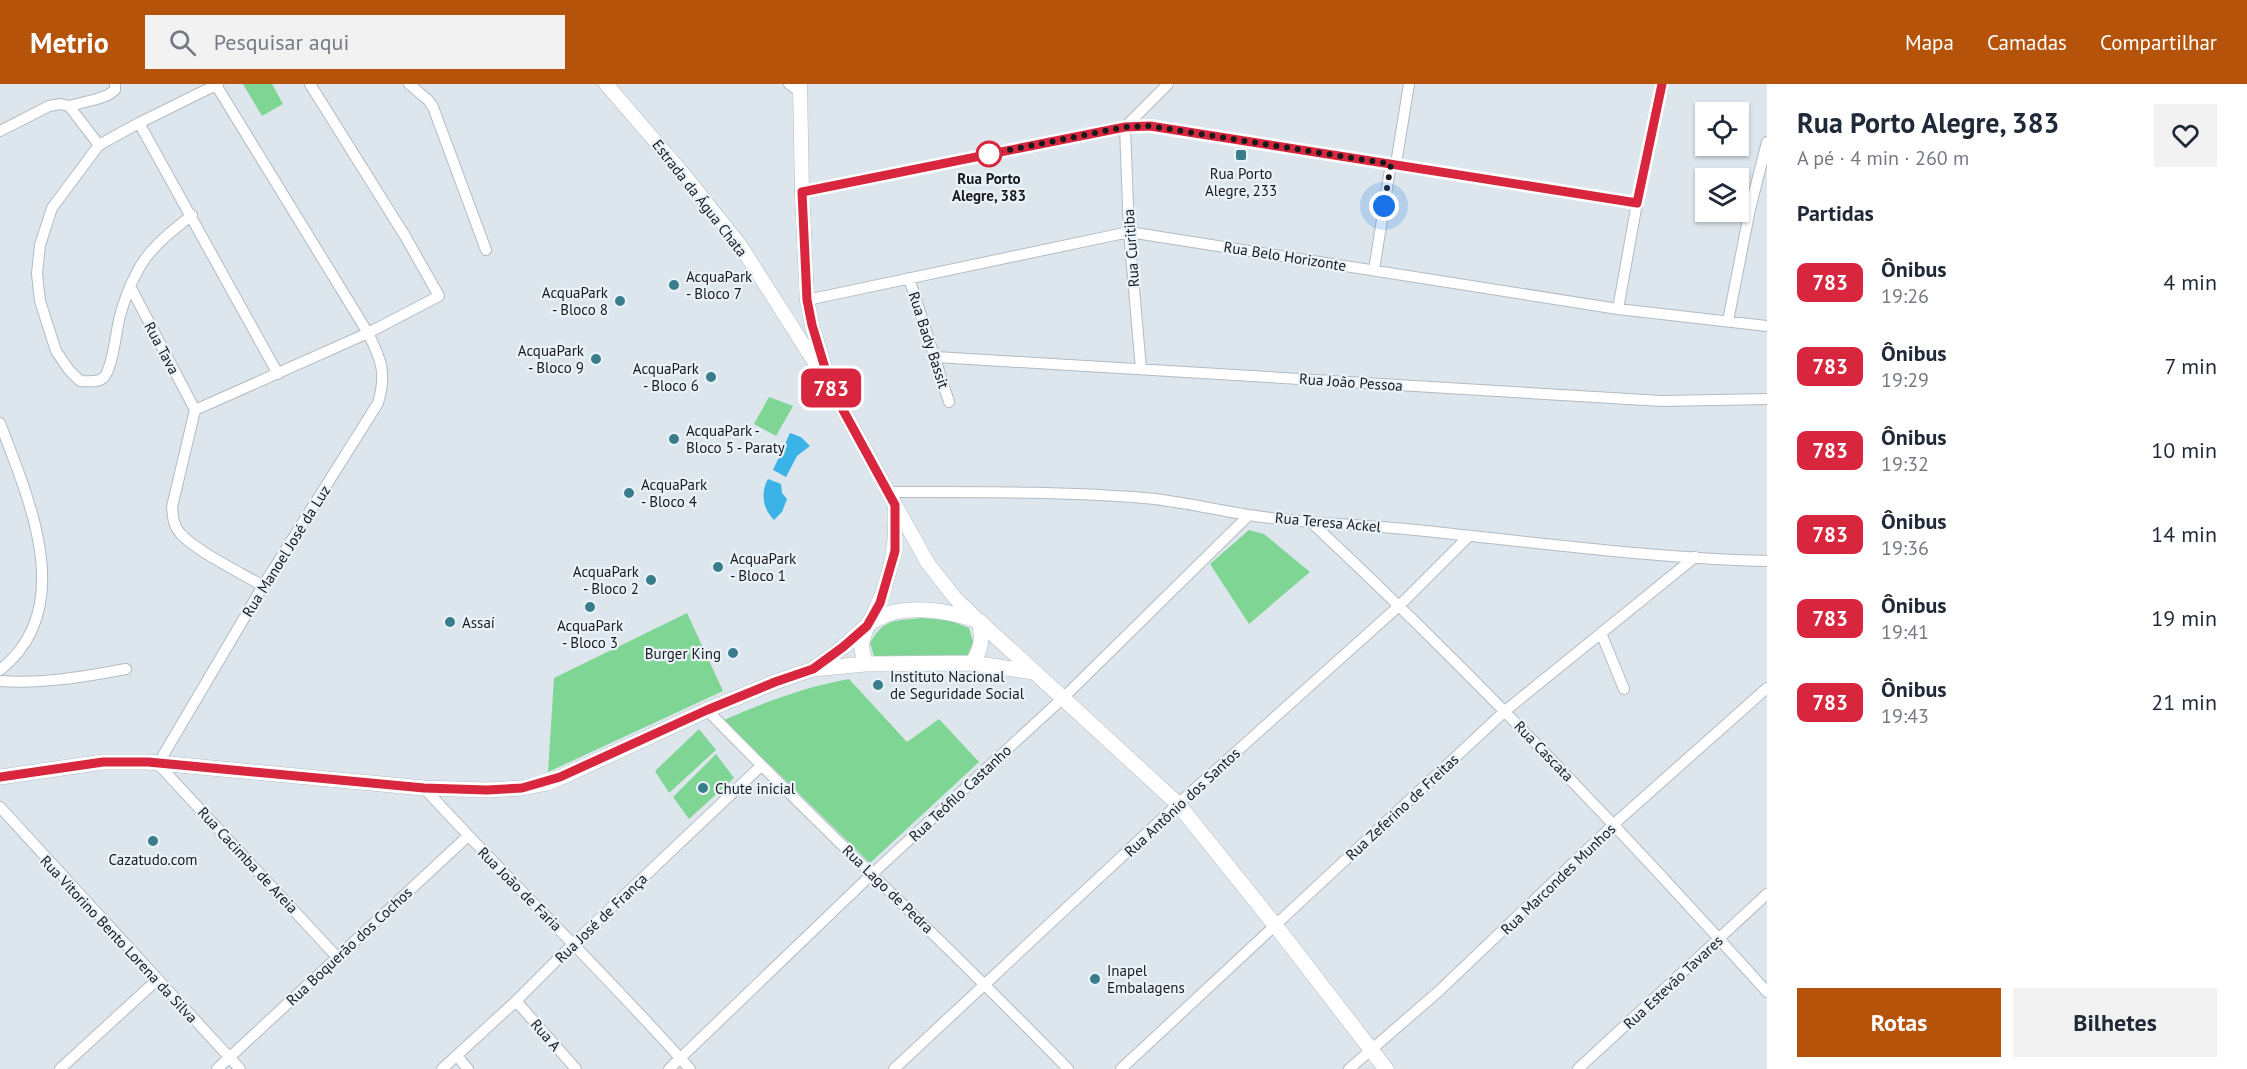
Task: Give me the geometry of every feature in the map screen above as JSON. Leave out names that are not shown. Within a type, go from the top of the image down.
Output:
[{"type":"main road","points":[[813,669],[867,626],[892,613],[910,611],[956,613],[979,621],[1178,804],[1386,1069]]},
{"type":"main road","points":[[972,663],[978,656],[980,647],[979,621]]},
{"type":"main road","points":[[865,664],[861,644],[867,626]]},
{"type":"main road","points":[[0,777],[103,762],[158,764],[424,788],[487,790],[522,788],[547,783],[707,710],[813,669],[865,664],[972,663],[1033,672]]},
{"type":"street","points":[[0,131],[50,106],[61,104],[69,106],[108,95],[115,90],[115,84]]},
{"type":"street","points":[[263,586],[193,544],[173,523],[172,507],[195,410],[368,333],[439,296],[405,236],[310,84]]},
{"type":"street","points":[[409,84],[433,107],[486,250]]},
{"type":"street","name":"Estrada da Água Chata","points":[[606,84],[686,177],[740,245],[831,388],[927,562],[955,598],[979,621]]},
{"type":"street","points":[[1125,127],[1168,84]]},
{"type":"street","points":[[1374,270],[1409,84]]},
{"type":"street","points":[[1618,309],[1662,84]]},
{"type":"street","points":[[192,215],[145,257],[130,286],[104,378],[95,382],[80,381],[56,351],[40,302],[37,274],[40,245],[52,208],[99,145],[217,85]]},
{"type":"street","name":"Rua Manoel José da Luz","points":[[158,764],[263,586],[378,403],[384,375],[380,358],[368,333],[217,85]]},
{"type":"street","points":[[796,87],[807,300],[831,388]]},
{"type":"street","points":[[69,106],[99,145]]},
{"type":"street","points":[[139,123],[278,374]]},
{"type":"street","points":[[802,192],[1125,127],[1150,126],[1637,203]]},
{"type":"street","name":"Rua Curitiba","points":[[1125,127],[1129,232],[1142,369]]},
{"type":"street","points":[[1728,321],[1750,210],[1767,142]]},
{"type":"street","name":"Rua Belo Horizonte","points":[[807,300],[1129,232],[1618,309],[1767,326]]},
{"type":"street","name":"Rua Bady Bassit","points":[[909,278],[949,402]]},
{"type":"street","name":"Rua Tava","points":[[130,286],[195,410]]},
{"type":"street","name":"Rua João Pessoa","points":[[936,357],[1662,401],[1767,399]]},
{"type":"street","points":[[0,423],[38,534],[43,569],[34,623],[22,648],[0,670]]},
{"type":"street","name":"Rua Teresa Ackel","points":[[892,498],[1052,494],[1154,499],[1249,515],[1695,557],[1767,561]]},
{"type":"street","name":"Estrada da Água Chata","points":[[867,626],[880,603],[895,551],[892,498]]},
{"type":"street","name":"Rua Teófilo Castanho","points":[[669,1069],[872,874],[1064,697],[1249,515]]},
{"type":"street","name":"Rua Cascata","points":[[1310,521],[1400,605],[1505,711],[1614,824],[1767,992]]},
{"type":"street","name":"Rua Antônio dos Santos","points":[[894,1069],[987,985],[1178,804],[1400,605],[1469,536]]},
{"type":"street","name":"Rua Zeferino de Freitas","points":[[1120,1069],[1505,711],[1695,557]]},
{"type":"street","points":[[1601,633],[1624,688]]},
{"type":"street","points":[[0,681],[63,680],[126,669]]},
{"type":"street","name":"Rua Marcondes Munhos","points":[[1349,1069],[1447,983],[1614,824],[1767,688]]},
{"type":"street","name":"Rua Lago de Pedra","points":[[707,710],[761,766],[987,985],[1068,1069]]},
{"type":"street","name":"Rua Cacimba de Areia","points":[[158,764],[337,957]]},
{"type":"street","name":"Rua José de França","points":[[442,1069],[761,766]]},
{"type":"street","name":"Rua João de Faria","points":[[424,788],[574,943],[690,1069]]},
{"type":"street","name":"Rua Vitorino Bento Lorena da Silva","points":[[0,807],[240,1069]]},
{"type":"street","name":"Rua Boquerão dos Cochos","points":[[217,1069],[468,836]]},
{"type":"street","name":"Rua Estevão Tavares","points":[[1578,1069],[1767,894]]},
{"type":"street","points":[[60,1069],[157,980]]},
{"type":"street","name":"Rua A","points":[[516,1001],[576,1069]]},
{"type":"street","points":[[457,1056],[468,1069]]},
{"type":"green space","points":[[243,84],[272,84],[283,104],[262,116]]},
{"type":"green space","points":[[769,397],[793,406],[776,436],[754,424]]},
{"type":"green space","points":[[1249,530],[1264,534],[1310,572],[1249,624],[1210,564]]},
{"type":"green space","points":[[687,613],[723,691],[548,772],[554,678]]},
{"type":"green space","points":[[922,618],[948,620],[969,628],[973,642],[968,655],[874,656],[870,643],[885,625],[891,622]]},
{"type":"green space","points":[[849,679],[907,742],[939,719],[979,762],[870,863],[724,720],[785,696]]},
{"type":"green space","name":"Chute inicial","points":[[699,729],[716,750],[669,793],[655,771]]},
{"type":"green space","name":"Chute inicial","points":[[716,754],[734,778],[689,819],[673,797]]},
{"type":"water","points":[[790,433],[801,437],[810,446],[797,456],[786,477],[773,470]]},
{"type":"water","points":[[768,479],[781,484],[782,493],[787,499],[782,512],[774,520],[767,511],[763,495]]},
{"type":"bus line","name":"783","points":[[0,777],[103,762],[148,762],[424,788],[487,790],[522,788],[547,783],[707,710],[813,669],[867,626],[880,603],[889,576],[895,551],[896,531],[895,505],[831,388],[812,325],[807,300],[802,192],[1125,127],[1150,126],[1637,203],[1662,84]]},
{"type":"place","name":"Rua Porto Alegre, 383","points":[[989,154]]},
{"type":"place","name":"Rua Porto Alegre, 233","points":[[1241,155]]},
{"type":"place","name":"AcquaPark - Bloco 7","points":[[674,285]]},
{"type":"place","name":"AcquaPark - Bloco 8","points":[[620,301]]},
{"type":"place","name":"AcquaPark - Bloco 9","points":[[596,359]]},
{"type":"place","name":"AcquaPark - Bloco 6","points":[[711,377]]},
{"type":"place","name":"AcquaPark - Bloco 5 - Paraty","points":[[674,439]]},
{"type":"place","name":"AcquaPark - Bloco 4","points":[[629,493]]},
{"type":"place","name":"AcquaPark - Bloco 1","points":[[718,567]]},
{"type":"place","name":"AcquaPark - Bloco 2","points":[[651,580]]},
{"type":"place","name":"AcquaPark - Bloco 3","points":[[590,607]]},
{"type":"place","name":"Assaí","points":[[450,622]]},
{"type":"place","name":"Burger King","points":[[733,653]]},
{"type":"place","name":"Instituto Nacional de Seguridade Social","points":[[878,685]]},
{"type":"place","name":"Chute inicial","points":[[703,788]]},
{"type":"place","name":"Cazatudo.com","points":[[153,841]]},
{"type":"place","name":"Inapel Embalagens","points":[[1095,979]]},
{"type":"route","points":[[989,154],[1125,127],[1150,126],[1391,164],[1384,206]]}]
